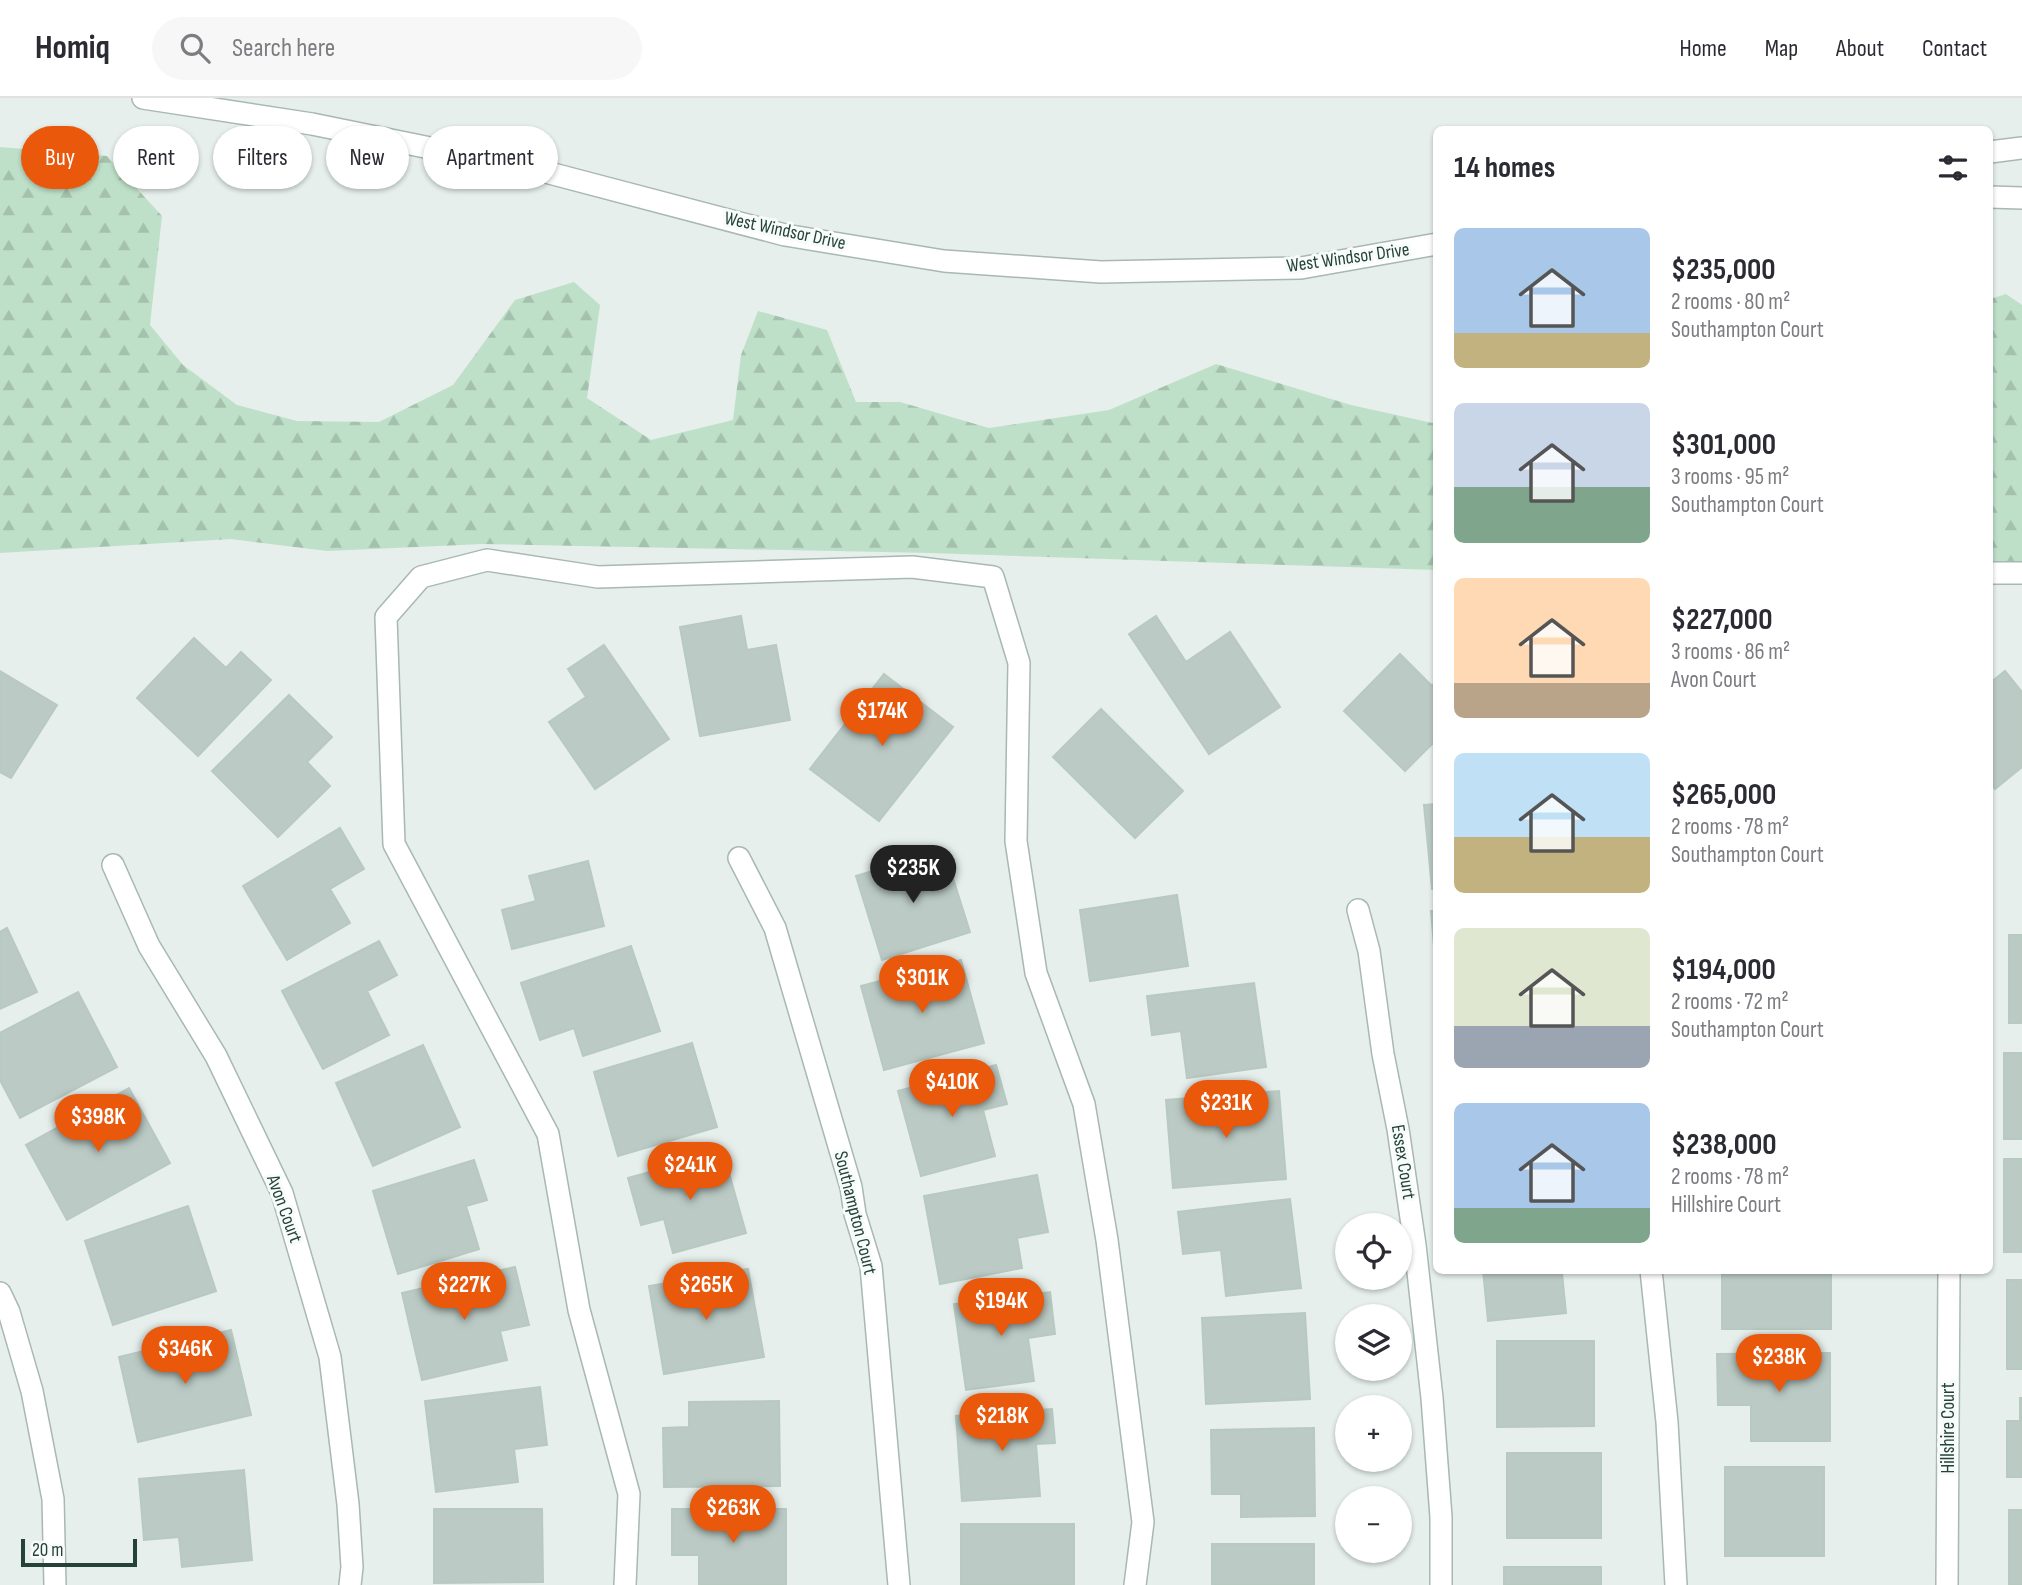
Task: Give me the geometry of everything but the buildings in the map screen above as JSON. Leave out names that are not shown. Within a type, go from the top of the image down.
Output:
[{"type":"street","name":"West Windsor Drive","points":[[143,98],[312,124],[512,164],[785,235],[944,261],[1101,272],[1301,268],[1433,245]]},
{"type":"street","points":[[1993,152],[2022,148]]},
{"type":"street","points":[[1993,197],[2022,198]]},
{"type":"street","points":[[625,1585],[629,1494],[579,1310],[548,1134],[394,844],[386,617],[421,578],[487,559],[598,578],[912,567],[993,578],[1019,663],[1016,841],[1036,972],[1084,1104],[1107,1240],[1143,1522],[1135,1585]]},
{"type":"street","points":[[1993,573],[2022,573]]},
{"type":"street","name":"Southampton Court","points":[[739,858],[775,928],[851,1187],[855,1214],[871,1266],[899,1585]]},
{"type":"street","name":"Avon Court","points":[[113,865],[149,946],[216,1056],[282,1194],[330,1357],[348,1504],[352,1567],[349,1585]]},
{"type":"street","name":"Essex Court","points":[[1358,910],[1369,951],[1415,1245],[1432,1398],[1441,1517],[1441,1585]]},
{"type":"street","points":[[1651,1274],[1667,1422],[1676,1585]]},
{"type":"street","name":"Hillshire Court","points":[[1947,1585],[1949,1274]]},
{"type":"street","points":[[0,1293],[9,1312],[32,1391],[53,1499],[55,1585]]},
{"type":"green space","points":[[0,147],[21,149],[21,189],[99,189],[99,155],[107,156],[113,163],[113,189],[137,189],[162,216],[150,325],[183,365],[237,405],[297,421],[379,422],[453,385],[515,300],[574,282],[600,305],[587,398],[651,440],[733,420],[741,355],[758,311],[827,330],[856,402],[900,402],[989,428],[1109,410],[1216,364],[1351,405],[1433,423],[1433,570],[930,553],[483,544],[327,551],[231,539],[0,553]]},
{"type":"green space","points":[[2006,294],[2022,305],[2022,563],[1993,563],[1993,298]]}]
